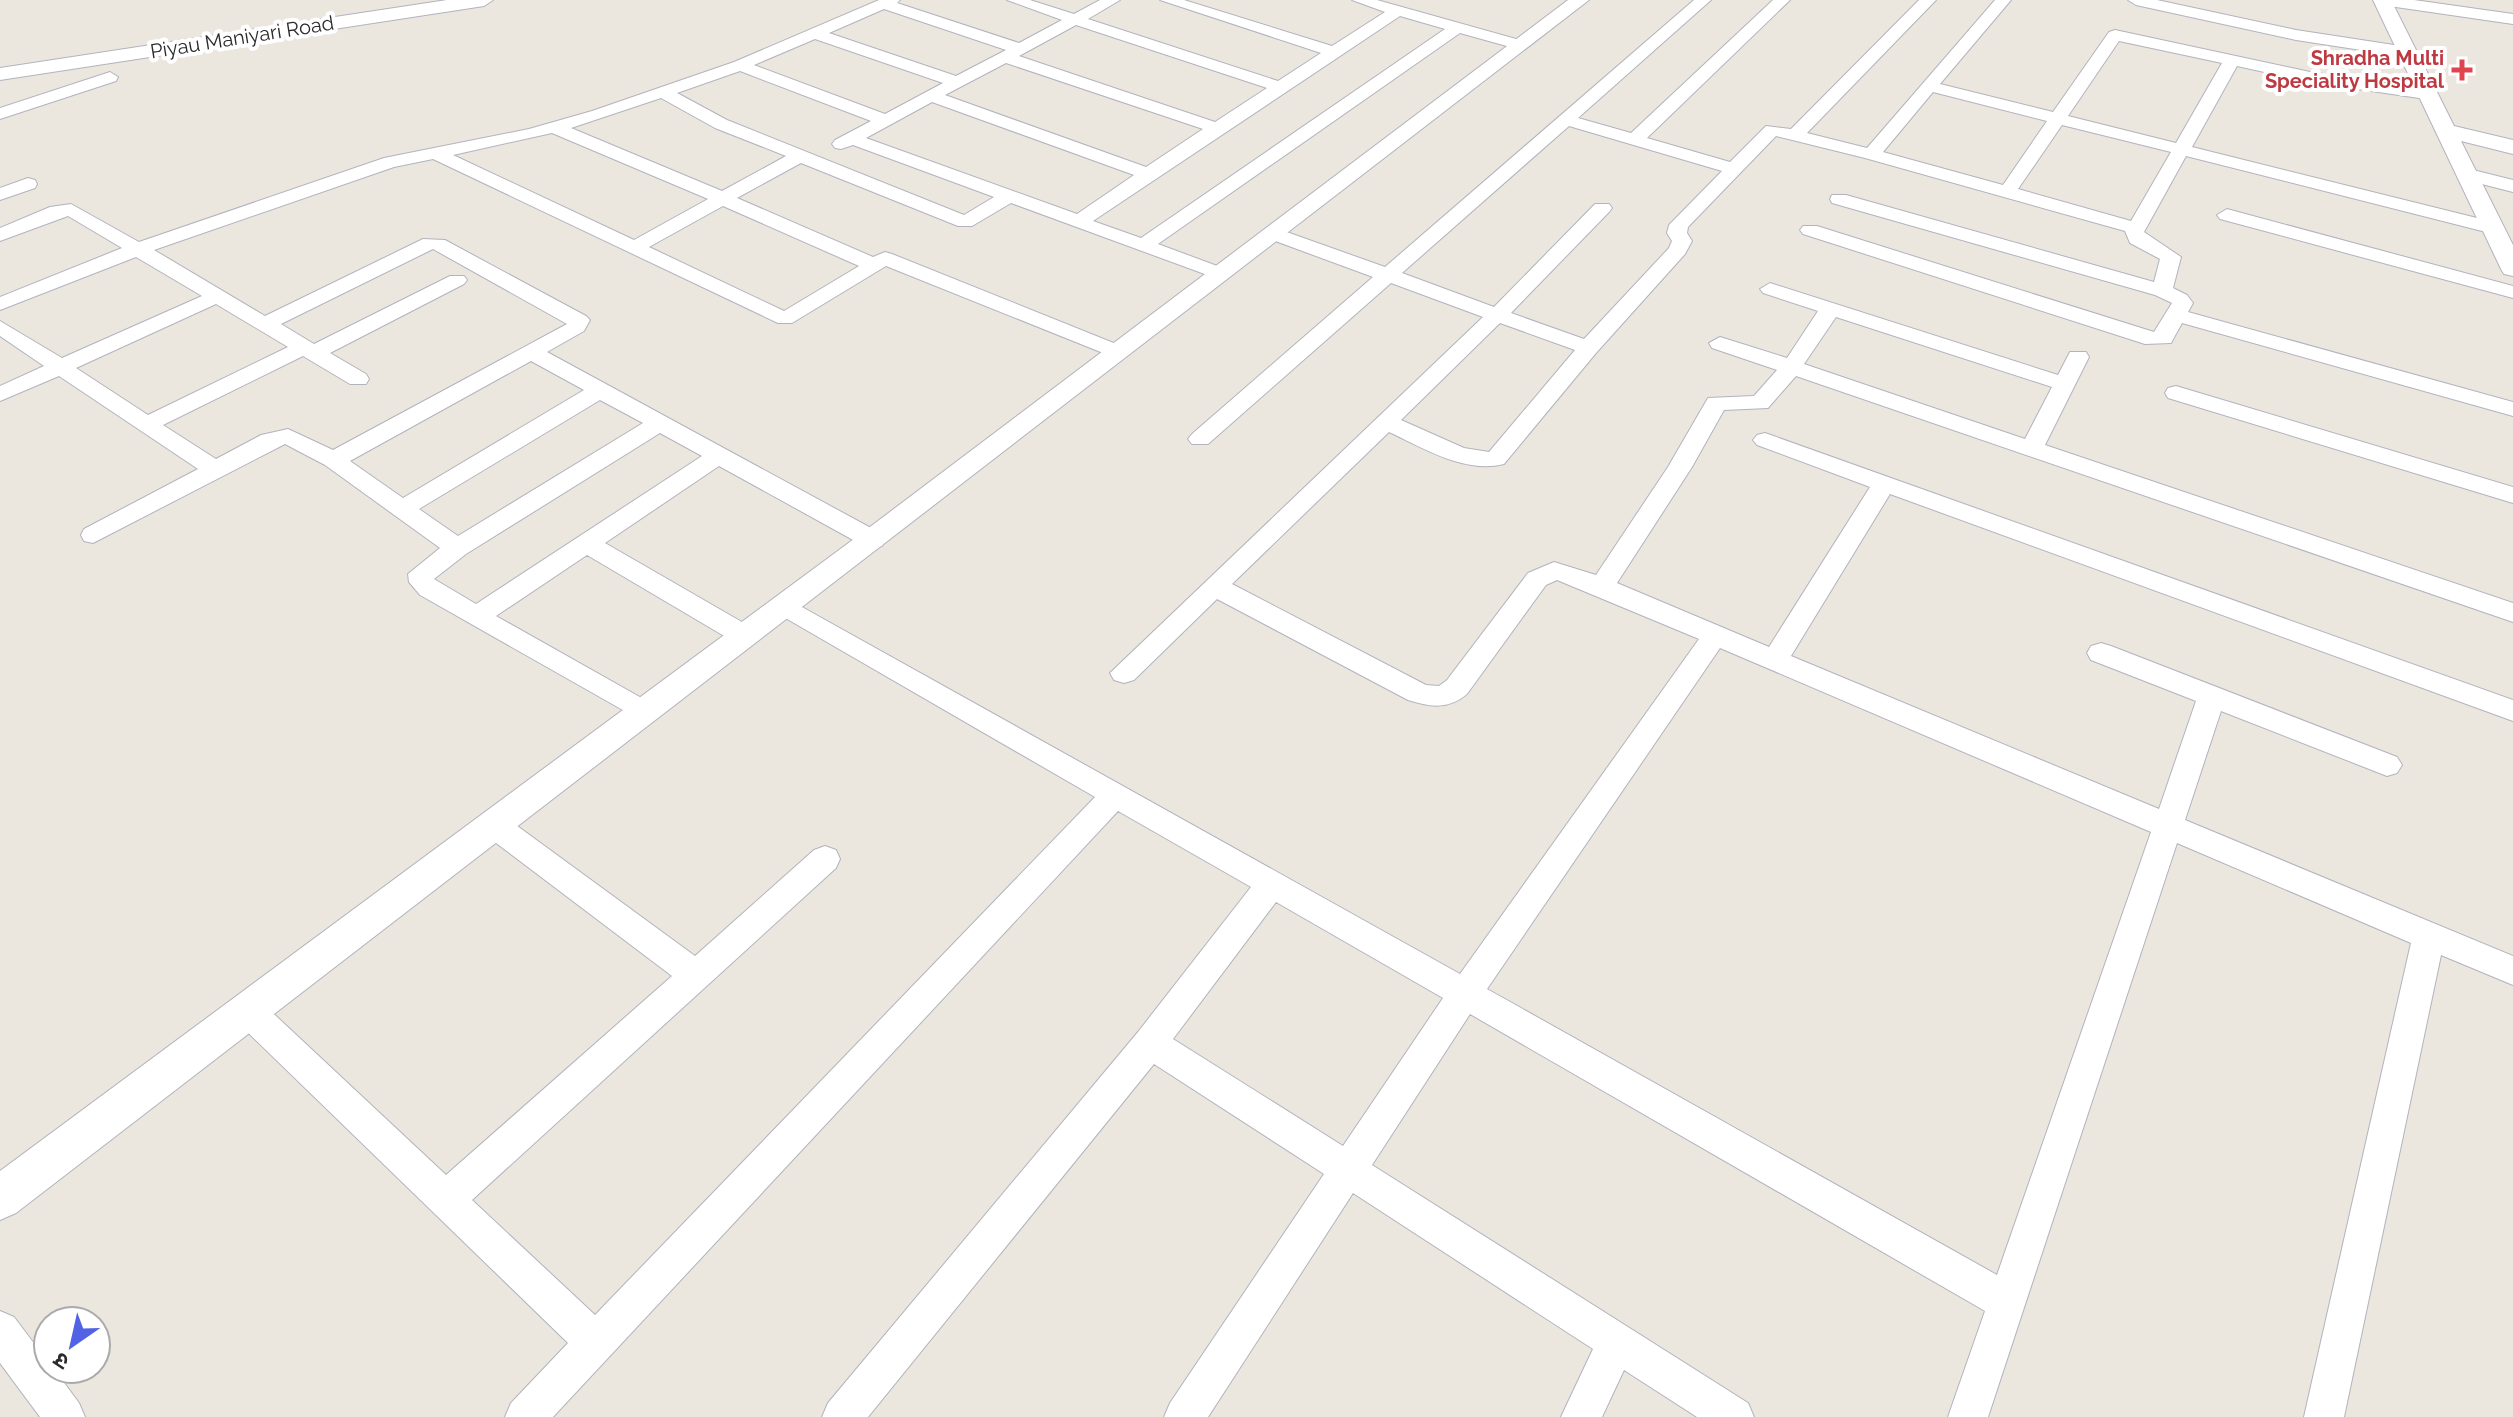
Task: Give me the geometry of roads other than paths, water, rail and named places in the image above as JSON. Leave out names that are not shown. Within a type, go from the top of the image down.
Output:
[{"type":"street","name":"Piyau Maniyari Road","points":[[0,58],[387,0]]},
{"type":"street","name":"Piyau Maniyari Road","points":[[0,74],[484,0]]},
{"type":"street","points":[[1015,0],[1280,87]]},
{"type":"street","points":[[635,247],[722,198],[851,138],[1112,0]]},
{"type":"street","points":[[1168,0],[1334,52]]},
{"type":"street","points":[[1360,0],[1398,10],[1431,14],[1458,27],[1521,45]]},
{"type":"street","points":[[0,1198],[873,540],[1580,0]]},
{"type":"street","points":[[1200,439],[1703,0]]},
{"type":"street","points":[[1635,139],[1782,0]]},
{"type":"street","points":[[1796,134],[1928,0]]},
{"type":"street","points":[[1871,154],[2003,0]]},
{"type":"street","points":[[2136,0],[2158,2],[2296,35],[2407,52]]},
{"type":"street","points":[[2382,0],[2513,19]]},
{"type":"street","points":[[2382,0],[2426,94],[2469,175],[2490,227],[2511,262]]},
{"type":"street","points":[[0,304],[138,249],[390,162],[554,128],[662,92],[740,65],[888,2],[1012,53],[1216,128]]},
{"type":"street","points":[[1080,221],[1398,10]]},
{"type":"street","points":[[1143,245],[1458,27]]},
{"type":"street","points":[[815,33],[956,82]]},
{"type":"street","points":[[2008,191],[2115,35],[2345,83],[2426,94]]},
{"type":"street","points":[[2162,291],[2171,257],[2137,239],[2133,235],[2135,228],[2233,59]]},
{"type":"street","points":[[740,65],[885,120]]},
{"type":"street","points":[[0,114],[110,77]]},
{"type":"street","points":[[1928,86],[2490,227]]},
{"type":"street","points":[[662,92],[721,124],[965,222],[1011,195]]},
{"type":"street","points":[[931,96],[1148,174]]},
{"type":"street","points":[[1566,120],[1731,168]]},
{"type":"street","points":[[554,128],[874,265]]},
{"type":"street","points":[[1387,422],[1467,457],[1483,461],[1496,459],[1588,348],[1678,250],[1682,241],[1677,233],[1679,225],[1731,168],[1772,130],[1871,154],[2135,228]]},
{"type":"street","points":[[2447,131],[2513,147]]},
{"type":"street","points":[[851,138],[1221,274]]},
{"type":"street","points":[[433,152],[785,319],[885,258],[1118,353]]},
{"type":"street","points":[[2469,175],[2513,186]]},
{"type":"street","points":[[0,194],[28,184]]},
{"type":"street","points":[[1810,230],[2153,339],[2163,338],[2183,303],[2162,291],[1839,199]]},
{"type":"street","points":[[1124,673],[1387,422],[1602,208]]},
{"type":"street","points":[[0,235],[57,211],[71,210],[358,379]]},
{"type":"street","points":[[2227,215],[2513,292]]},
{"type":"street","points":[[1274,234],[1588,348]]},
{"type":"street","points":[[265,324],[422,245],[438,244],[579,320],[577,327],[532,353],[333,460]]},
{"type":"street","points":[[147,424],[457,280]]},
{"type":"street","points":[[1770,289],[2064,384]]},
{"type":"street","points":[[0,394],[218,296]]},
{"type":"street","points":[[1602,586],[1680,467],[1716,403],[1760,403],[1791,368],[1831,308]]},
{"type":"street","points":[[2177,315],[2513,409]]},
{"type":"street","points":[[0,327],[216,470]]},
{"type":"street","points":[[1720,343],[2513,613]]},
{"type":"street","points":[[532,353],[873,540]]},
{"type":"street","points":[[2031,450],[2078,357]]},
{"type":"street","points":[[402,509],[600,390]]},
{"type":"street","points":[[2176,393],[2513,495]]},
{"type":"street","points":[[644,712],[422,582],[421,574],[457,548],[660,423]]},
{"type":"street","points":[[93,535],[280,436],[294,438],[333,460],[457,548]]},
{"type":"street","points":[[1765,440],[2513,711]]},
{"type":"street","points":[[477,616],[719,455]]},
{"type":"street","points":[[1775,659],[1884,484]]},
{"type":"street","points":[[588,544],[745,636]]},
{"type":"street","points":[[1216,587],[1418,693],[1435,698],[1448,696],[1457,687],[1537,579],[1554,571],[1602,586],[2513,971]]},
{"type":"street","points":[[784,606],[2007,1302]]},
{"type":"street","points":[[1184,1417],[1465,993],[1716,634]]},
{"type":"street","points":[[2101,653],[2387,765]]},
{"type":"street","points":[[1968,1417],[2211,698]]},
{"type":"street","points":[[525,1417],[1115,795]]},
{"type":"street","points":[[494,825],[696,975]]},
{"type":"street","points":[[445,1200],[825,859]]},
{"type":"street","points":[[842,1417],[1150,1043],[1272,884]]},
{"type":"street","points":[[2324,1417],[2429,935]]},
{"type":"street","points":[[248,1011],[596,1343]]},
{"type":"street","points":[[1150,1043],[1734,1417]]},
{"type":"street","points":[[0,1331],[65,1417]]},
{"type":"street","points":[[1581,1417],[1617,1342]]},
{"type":"place","name":"Shradha Multi Speciality Hospital","points":[[2462,70]]}]
